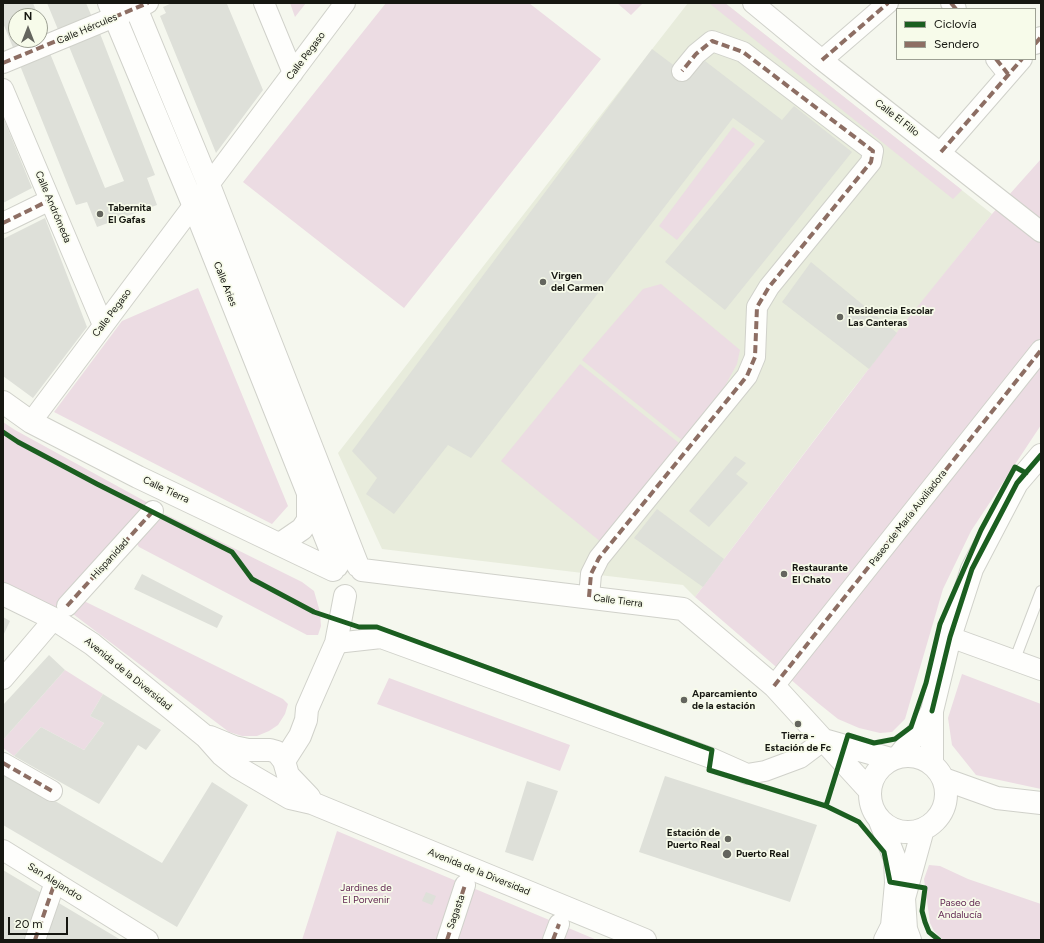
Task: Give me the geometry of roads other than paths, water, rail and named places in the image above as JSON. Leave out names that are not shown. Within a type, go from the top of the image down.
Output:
[{"type":"street","points":[[264,3],[293,73]]},
{"type":"street","name":"Calle Pegaso","points":[[31,422],[345,3]]},
{"type":"street","name":"Calle El Fillo","points":[[753,3],[822,60],[1041,232]]},
{"type":"street","points":[[822,60],[888,3]]},
{"type":"street","name":"Calle Hércules","points":[[3,63],[112,10],[139,5]]},
{"type":"street","name":"Calle Aries","points":[[139,5],[209,185],[348,568]]},
{"type":"street","name":"Calle Aries","points":[[112,10],[193,204],[307,489],[348,568]]},
{"type":"street","points":[[589,598],[591,574],[599,558],[747,376],[755,357],[757,307],[769,287],[871,162],[873,151],[743,52],[712,41],[696,54],[682,71]]},
{"type":"street","points":[[941,152],[1002,67],[1020,60]]},
{"type":"street","name":"Calle Andrómeda","points":[[3,89],[103,325]]},
{"type":"street","points":[[3,223],[50,200]]},
{"type":"street","name":"Paseo de María Auxiliadora","points":[[774,686],[1041,350]]},
{"type":"street","name":"Calle Tierra","points":[[3,402],[31,422],[138,477],[280,544],[348,568],[683,609],[774,686],[869,790]]},
{"type":"street","points":[[885,940],[892,926],[896,883],[895,859],[880,821],[874,812],[870,801],[869,790],[873,778],[880,767],[895,758],[926,722],[932,711],[950,637],[972,569],[1017,483],[1040,457]]},
{"type":"street","points":[[280,544],[302,529],[308,520],[309,510],[307,489]]},
{"type":"street","name":"Hispanidad","points":[[3,679],[60,613],[153,511]]},
{"type":"street","points":[[348,568],[365,580],[361,591],[351,596],[345,596],[335,591],[332,586],[331,575],[348,568]]},
{"type":"street","name":"Avenida de la Diversidad","points":[[3,594],[60,613],[92,644],[206,737],[222,755],[237,767],[290,798],[312,803],[642,939]]},
{"type":"street","points":[[275,757],[300,736],[306,720],[307,709],[336,643],[345,596]]},
{"type":"street","points":[[950,637],[1015,659],[1041,670]]},
{"type":"street","points":[[336,643],[381,638],[711,758],[747,774],[765,771],[800,758],[824,740],[895,758],[916,756],[938,771],[997,798]]},
{"type":"street","points":[[880,821],[889,828],[900,832],[911,832],[923,829],[936,821],[944,807],[946,793],[938,771],[932,711]]},
{"type":"street","name":"Avenida de la Diversidad","points":[[206,737],[234,747],[275,757],[291,779],[309,797],[312,803]]},
{"type":"street","points":[[257,753],[275,757],[284,772],[276,781],[260,780],[252,772],[251,762],[257,753]]},
{"type":"street","points":[[3,763],[52,791]]},
{"type":"street","points":[[944,807],[997,798],[1041,803]]},
{"type":"street","points":[[910,940],[906,929],[904,898],[913,860],[923,829]]},
{"type":"street","name":"San Alejandro","points":[[3,850],[148,940]]},
{"type":"street","points":[[35,940],[54,882]]},
{"type":"street","name":"Sagasta","points":[[447,940],[465,885]]},
{"type":"lane","points":[[1015,659],[1041,591]]},
{"type":"place","name":"Tabernita El Gafas","points":[[100,214]]},
{"type":"place","name":"Virgen del Carmen","points":[[543,282]]},
{"type":"place","name":"Residencia Escolar Las Canteras","points":[[840,317]]},
{"type":"place","name":"Restaurante El Chato","points":[[784,574]]},
{"type":"place","name":"Aparcamiento de la estación","points":[[684,700]]},
{"type":"place","name":"Tierra - Estación de Fc","points":[[798,724]]},
{"type":"place","name":"Estación de Puerto Real","points":[[728,839]]},
{"type":"place","name":"Puerto Real","points":[[727,854]]},
{"type":"park label","name":"Jardines de El Porvenir","points":[[366,894]]},
{"type":"park label","name":"Paseo de Andalucía","points":[[960,908]]}]
